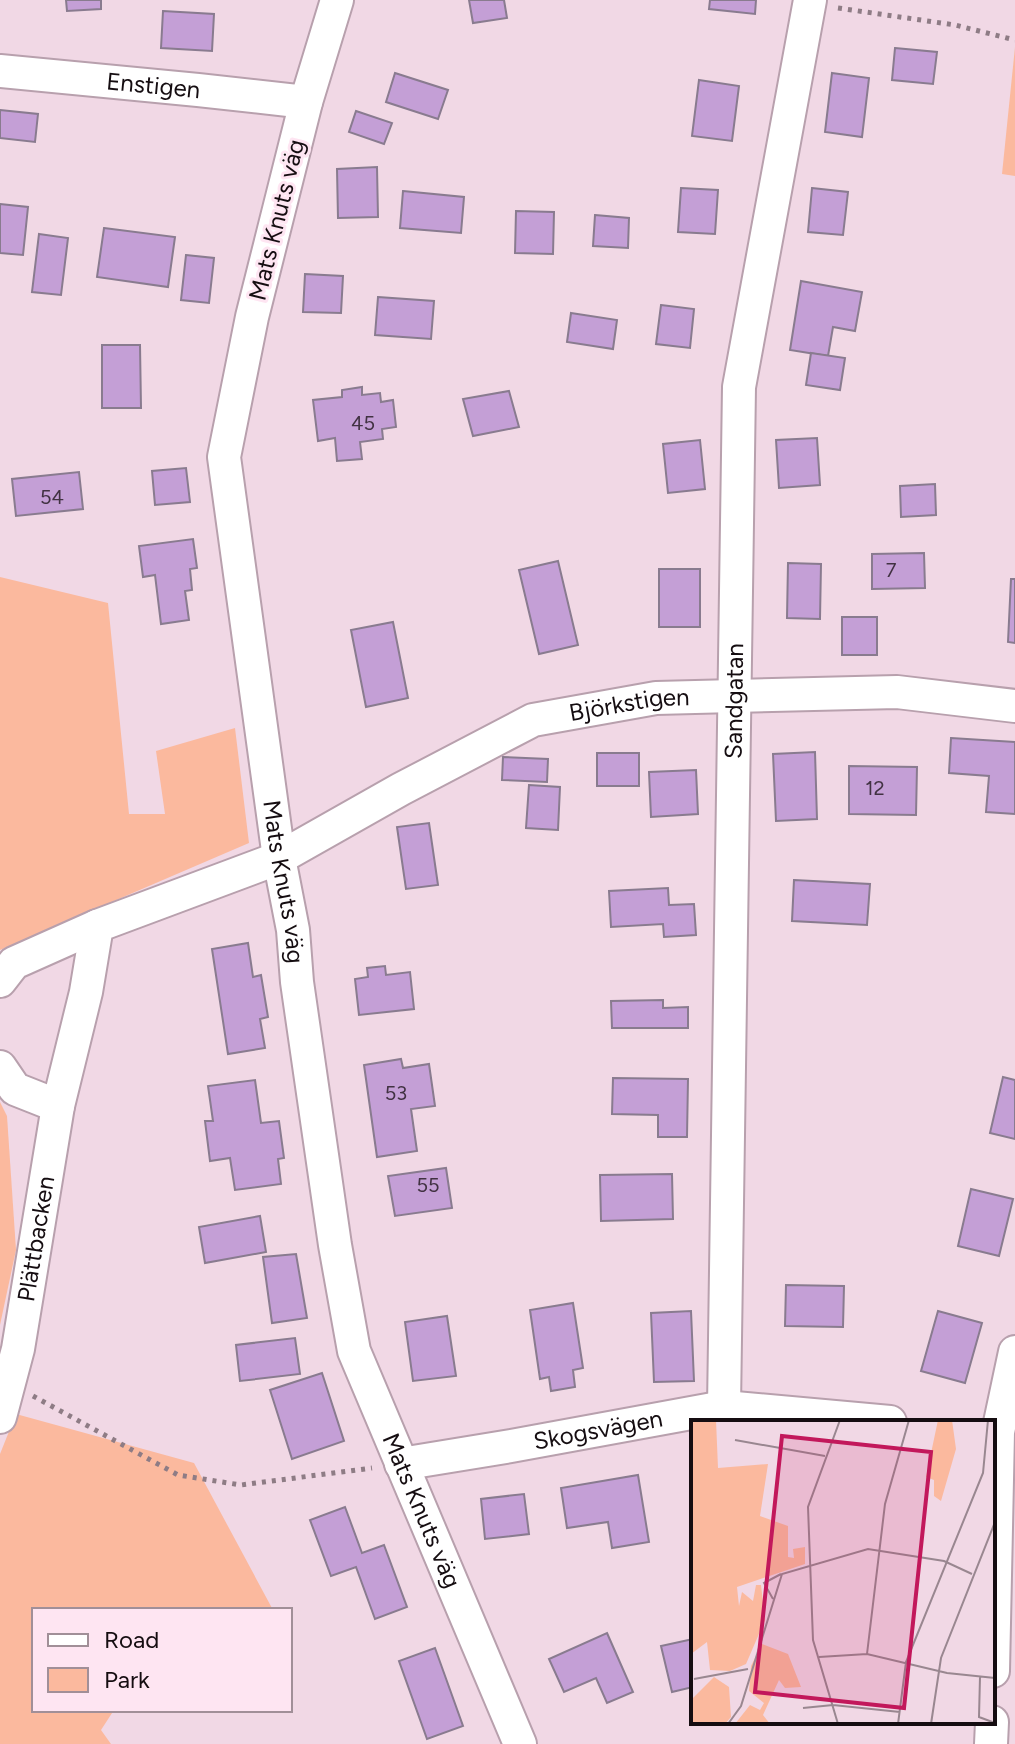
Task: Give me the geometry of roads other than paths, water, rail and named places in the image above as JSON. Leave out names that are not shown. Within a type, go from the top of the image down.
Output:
[{"type":"street","name":"Mats Knuts väg","points":[[337,0],[306,102],[252,317],[224,457],[335,1245],[354,1351],[520,1744]]},
{"type":"street","name":"Sandgatan","points":[[724,1407],[739,387],[810,2]]},
{"type":"street","name":"Enstigen","points":[[0,71],[306,102]]},
{"type":"street","name":"Björkstigen","points":[[279,858],[533,720],[656,698],[897,692],[1015,706]]},
{"type":"street","points":[[0,981],[14,963],[97,926],[279,858]]},
{"type":"street","name":"Plättbacken","points":[[0,1417],[18,1349],[58,1106],[86,992],[97,926]]},
{"type":"street","points":[[0,1067],[15,1089],[58,1106]]},
{"type":"street","points":[[995,1618],[1002,1433],[1015,1352]]},
{"type":"street","name":"Skogsvägen","points":[[401,1464],[724,1407],[868,1420]]},
{"type":"street","points":[[991,1744],[992,1724]]}]
